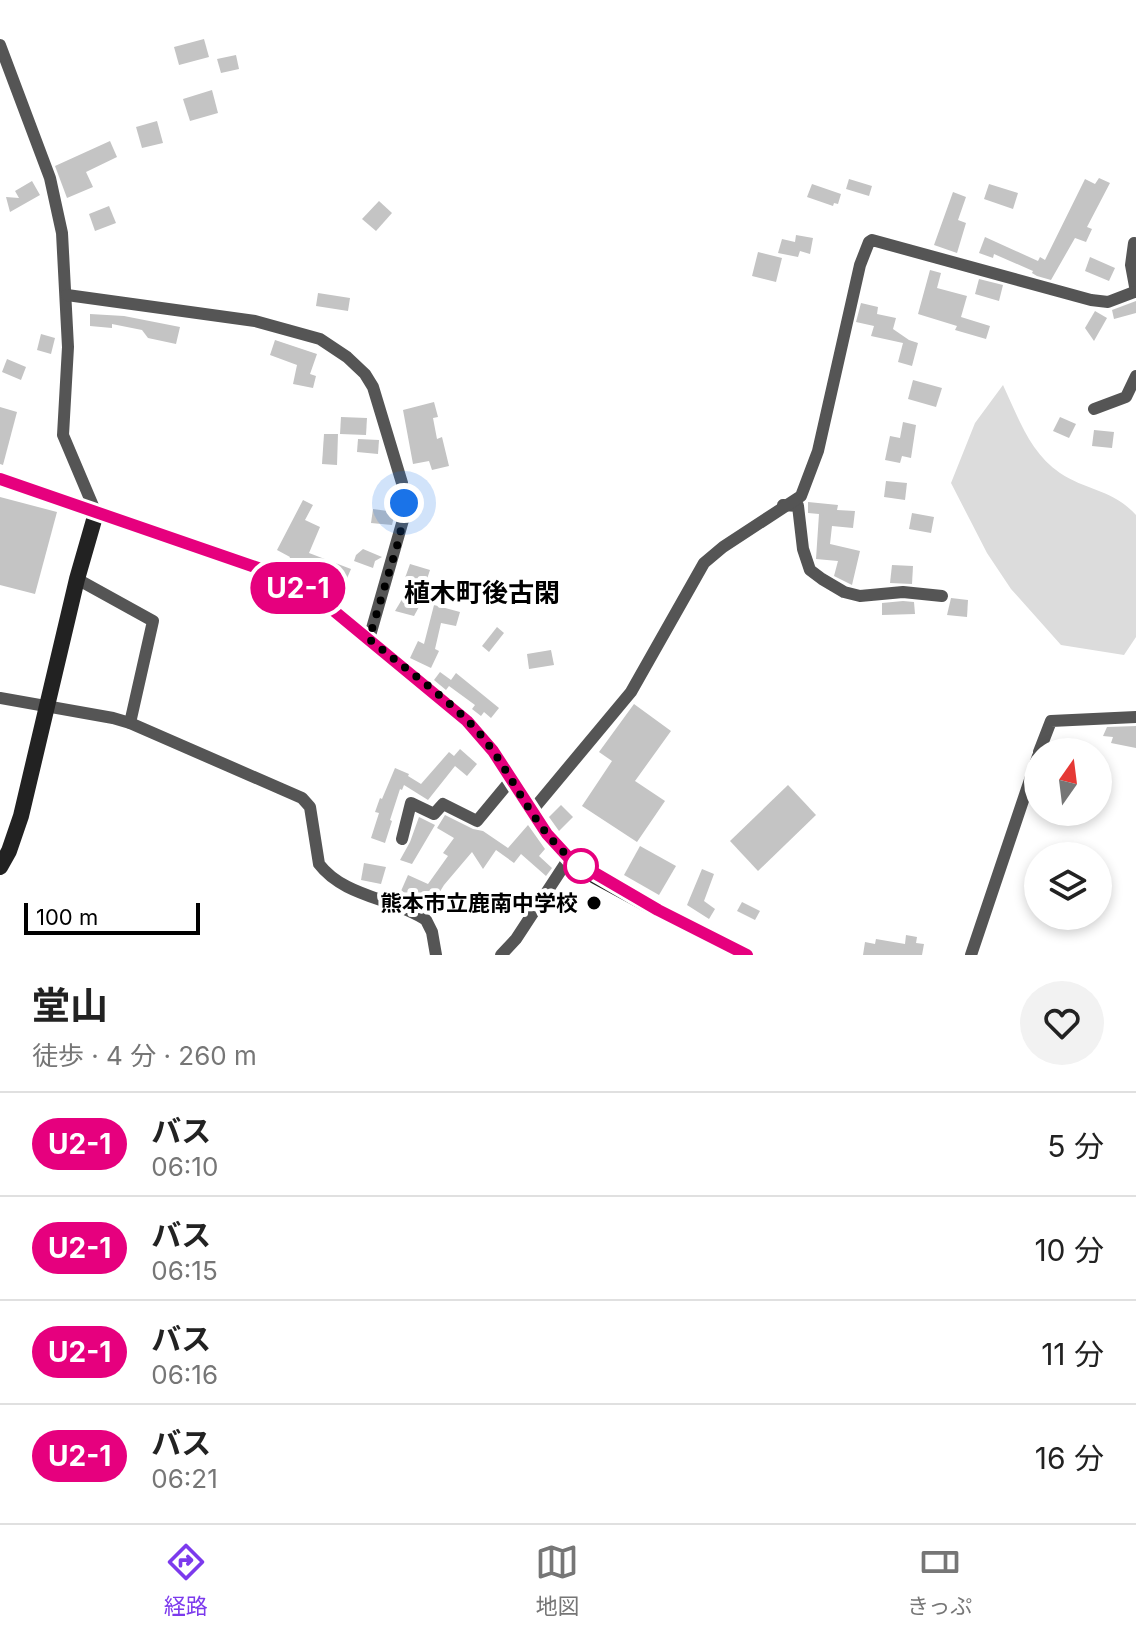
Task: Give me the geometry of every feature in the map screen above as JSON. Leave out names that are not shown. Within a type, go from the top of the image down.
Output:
[{"type":"street","points":[[0,45],[50,178],[62,233],[68,347],[63,435],[96,513],[77,579],[18,826],[0,867]]},
{"type":"street","points":[[531,812],[631,692],[704,563],[783,505],[801,496],[811,475],[860,265],[869,242],[872,240],[1108,302],[1135,292],[1131,265],[1134,243]]},
{"type":"street","points":[[67,295],[255,321],[320,339],[365,374],[373,387],[402,483],[405,513],[369,639]]},
{"type":"street","points":[[1094,409],[1126,397],[1136,376]]},
{"type":"street","points":[[1126,397],[1136,409]]},
{"type":"street","points":[[0,479],[258,568],[322,601],[467,721],[493,751],[531,812],[569,858],[658,910],[747,955]]},
{"type":"street","points":[[783,505],[798,506],[803,549],[810,570],[844,592],[860,596],[903,592],[942,596]]},
{"type":"street","points":[[77,579],[153,621],[130,723]]},
{"type":"street","points":[[0,698],[130,723],[302,798],[310,807],[319,864],[324,871],[341,884],[426,920],[432,932],[436,955]]},
{"type":"street","points":[[1045,738],[1051,721],[1136,717]]},
{"type":"street","points":[[402,839],[411,803],[434,814],[443,804],[477,821],[511,780]]},
{"type":"street","points":[[971,955],[1024,798]]},
{"type":"street","points":[[501,955],[516,939],[569,858]]},
{"type":"shaded area","points":[[1003,385],[1026,434],[1050,465],[1070,479],[1118,500],[1136,515],[1136,637],[1124,655],[1061,645],[1011,589],[987,553],[951,483],[975,423]]},
{"type":"building","points":[[204,39],[209,57],[179,65],[174,47]]},
{"type":"building","points":[[236,55],[239,69],[221,73],[217,59]]},
{"type":"building","points":[[212,90],[218,113],[190,121],[183,99]]},
{"type":"building","points":[[157,121],[163,143],[142,148],[136,127]]},
{"type":"building","points":[[110,141],[117,157],[86,172],[93,187],[67,198],[55,166]]},
{"type":"building","points":[[1099,178],[1110,183],[1087,227],[1092,229],[1086,242],[1075,238],[1051,280],[994,254],[993,258],[979,253],[985,237],[1038,261],[1040,257],[1045,260],[1085,179],[1095,184]]},
{"type":"building","points":[[849,179],[872,186],[869,196],[846,189]]},
{"type":"building","points":[[32,181],[40,195],[10,212],[6,197],[19,198],[15,191]]},
{"type":"building","points":[[812,184],[841,194],[838,204],[834,203],[833,206],[807,197]]},
{"type":"building","points":[[989,184],[1018,193],[1013,209],[984,199]]},
{"type":"building","points":[[953,192],[966,197],[958,220],[966,223],[957,253],[934,245]]},
{"type":"building","points":[[379,201],[392,213],[376,231],[362,219]]},
{"type":"building","points":[[109,206],[116,223],[95,231],[89,214]]},
{"type":"building","points":[[796,235],[813,238],[810,254],[800,251],[798,257],[778,253],[782,239],[795,242]]},
{"type":"building","points":[[758,252],[782,258],[776,282],[752,276]]},
{"type":"building","points":[[1090,257],[1115,268],[1109,281],[1085,271]]},
{"type":"building","points":[[930,270],[941,273],[937,288],[967,296],[961,317],[990,326],[986,339],[918,314]]},
{"type":"building","points":[[979,279],[1003,285],[999,301],[975,294]]},
{"type":"building","points":[[318,293],[350,298],[348,311],[316,306]]},
{"type":"building","points":[[1136,301],[1136,313],[1114,319],[1112,310]]},
{"type":"building","points":[[861,303],[878,307],[877,314],[896,318],[893,329],[918,343],[912,366],[898,362],[903,343],[871,336],[874,326],[856,322]]},
{"type":"building","points":[[1095,311],[1107,318],[1094,341],[1085,328]]},
{"type":"building","points":[[90,314],[124,316],[180,327],[176,344],[148,338],[142,330],[112,324],[112,328],[90,326]]},
{"type":"building","points":[[41,334],[55,338],[51,354],[37,350]]},
{"type":"building","points":[[275,340],[317,354],[310,374],[316,376],[313,388],[293,384],[297,365],[270,355]]},
{"type":"building","points":[[7,359],[26,367],[21,380],[2,372]]},
{"type":"building","points":[[913,380],[942,388],[936,407],[908,399]]},
{"type":"building","points":[[434,402],[438,417],[433,418],[437,439],[442,437],[449,466],[432,470],[429,461],[413,464],[403,410]]},
{"type":"building","points":[[0,407],[17,412],[3,465],[0,464]]},
{"type":"building","points":[[341,417],[367,418],[366,435],[340,434]]},
{"type":"building","points":[[1060,417],[1076,424],[1069,438],[1053,431]]},
{"type":"building","points":[[903,422],[916,425],[911,458],[902,456],[900,463],[885,460],[890,436],[900,438]]},
{"type":"building","points":[[1094,430],[1114,432],[1112,448],[1092,446]]},
{"type":"building","points":[[324,434],[338,434],[337,465],[322,464]]},
{"type":"building","points":[[358,439],[379,440],[378,454],[357,452]]},
{"type":"building","points":[[886,481],[907,483],[905,500],[884,497]]},
{"type":"building","points":[[0,497],[57,512],[35,594],[0,585]]},
{"type":"building","points":[[303,500],[313,505],[305,520],[320,527],[309,553],[351,569],[342,590],[323,582],[321,587],[313,584],[314,580],[285,568],[290,557],[277,550]]},
{"type":"building","points":[[808,502],[838,505],[837,510],[855,511],[853,528],[832,526],[830,544],[860,551],[852,585],[834,576],[838,561],[816,559],[819,514],[808,513]]},
{"type":"building","points":[[373,509],[395,512],[392,525],[371,523]]},
{"type":"building","points":[[912,513],[934,517],[931,533],[909,529]]},
{"type":"building","points":[[363,549],[382,557],[375,561],[373,568],[354,561]]},
{"type":"building","points":[[410,564],[430,570],[425,585],[405,578]]},
{"type":"building","points":[[892,565],[913,566],[912,584],[890,583]]},
{"type":"building","points":[[404,596],[420,605],[414,616],[395,611]]},
{"type":"building","points":[[951,598],[968,600],[967,617],[947,615]]},
{"type":"building","points":[[914,602],[915,614],[882,615],[882,603]]},
{"type":"building","points":[[434,605],[460,612],[456,626],[441,623],[435,649],[439,651],[431,668],[410,658],[418,641],[424,644]]},
{"type":"building","points":[[497,627],[504,633],[489,652],[482,646]]},
{"type":"building","points":[[551,650],[554,665],[529,669],[527,654]]},
{"type":"building","points":[[440,672],[451,680],[456,673],[499,708],[491,718],[484,712],[481,716],[472,709],[475,705],[449,686],[446,690],[434,680]]},
{"type":"building","points":[[634,704],[671,731],[635,781],[665,801],[637,842],[582,806],[612,761],[599,752]]},
{"type":"building","points":[[1136,726],[1136,748],[1112,743],[1113,737],[1103,736],[1107,727]]},
{"type":"building","points":[[460,749],[477,764],[467,776],[455,766],[428,800],[404,785],[400,789],[385,843],[371,838],[379,813],[375,812],[395,768],[421,784],[449,752],[454,756]]},
{"type":"building","points":[[788,785],[816,815],[758,871],[730,841]]},
{"type":"building","points":[[561,805],[573,817],[559,831],[549,817]]},
{"type":"building","points":[[445,815],[483,831],[508,848],[528,825],[545,849],[539,856],[552,868],[546,876],[521,854],[514,863],[496,850],[483,869],[472,852],[444,885],[428,911],[417,904],[419,900],[401,891],[408,875],[428,884],[448,856],[443,853],[454,838],[437,828]]},
{"type":"building","points":[[419,817],[435,825],[412,864],[400,860]]},
{"type":"building","points":[[640,846],[676,866],[659,895],[624,875]]},
{"type":"building","points":[[364,863],[386,867],[381,884],[361,880]]},
{"type":"building","points":[[702,869],[714,874],[704,901],[715,909],[709,919],[687,905]]},
{"type":"building","points":[[742,902],[760,911],[755,920],[737,911]]},
{"type":"building","points":[[906,935],[917,937],[916,943],[924,944],[922,955],[863,955],[865,942],[875,944],[876,939],[905,944]]},
{"type":"bus line","name":"U2-1","points":[[0,479],[258,568],[322,601],[480,734],[531,812],[569,858],[595,876],[747,955]]},
{"type":"place","name":"熊本市立鹿南中学校","points":[[594,903]]},
{"type":"district","name":"植木町後古閑","points":[[482,592]]},
{"type":"route","points":[[404,503],[405,513],[397,546],[369,639],[480,734],[547,834],[581,866]]}]
